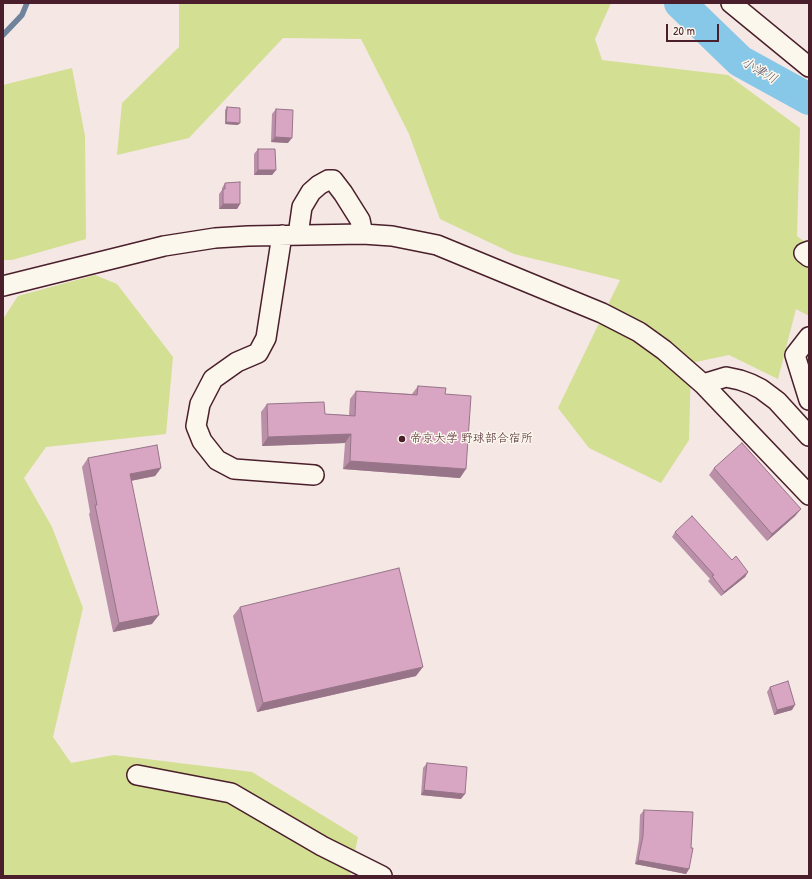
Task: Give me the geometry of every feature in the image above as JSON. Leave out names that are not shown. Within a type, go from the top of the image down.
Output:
[{"type":"street","points":[[732,3],[809,68]]},
{"type":"street","points":[[314,475],[234,469],[217,460],[202,441],[196,426],[200,404],[213,379],[237,362],[258,353],[266,338],[290,235],[302,207],[311,192],[328,180],[333,180],[360,220],[363,234]]},
{"type":"street","points":[[3,286],[164,246],[215,238],[363,234],[392,236],[437,244],[602,313],[639,332],[664,350],[703,384],[809,495]]},
{"type":"street","points":[[809,251],[804,253],[809,256]]},
{"type":"street","points":[[809,337],[795,354],[809,400]]},
{"type":"street","points":[[703,384],[726,377],[751,384],[761,389],[777,401],[809,436]]},
{"type":"street","points":[[137,775],[231,793],[322,846],[382,876]]},
{"type":"green space","points":[[179,3],[611,3],[595,39],[602,60],[728,75],[800,128],[797,236],[809,245],[809,316],[796,309],[778,379],[729,355],[691,363],[689,440],[661,483],[589,448],[558,408],[620,280],[514,254],[440,219],[409,134],[361,39],[283,38],[189,138],[117,155],[122,103],[179,47]]},
{"type":"green space","points":[[72,68],[85,136],[86,239],[12,260],[3,260],[3,85]]},
{"type":"green space","points":[[95,275],[117,284],[173,357],[166,434],[46,447],[24,478],[52,527],[83,608],[53,737],[71,763],[114,755],[252,772],[358,837],[350,876],[3,876],[3,319],[18,296]]},
{"type":"building","points":[[227,107],[240,108],[240,123],[226,122]]},
{"type":"building","points":[[276,109],[293,110],[292,138],[275,137]]},
{"type":"building","points":[[258,149],[275,149],[276,170],[258,170]]},
{"type":"building","points":[[240,182],[240,204],[223,204],[223,189],[225,189],[225,183]]},
{"type":"building","points":[[418,386],[446,388],[445,394],[471,396],[466,469],[350,461],[351,434],[268,437],[267,404],[324,402],[325,414],[355,416],[356,391],[417,395]]},
{"type":"building","points":[[742,443],[801,509],[772,534],[714,468]]},
{"type":"building","points":[[157,445],[161,468],[130,474],[159,615],[119,623],[95,505],[97,505],[88,458]]},
{"type":"building","points":[[692,516],[732,560],[736,556],[748,572],[724,592],[712,576],[714,575],[675,532]]},
{"type":"building","points":[[399,568],[423,667],[263,703],[240,607]]},
{"type":"building","points":[[788,681],[795,705],[777,710],[770,687]]},
{"type":"building","points":[[427,763],[467,767],[465,794],[424,790]]},
{"type":"building","points":[[644,810],[693,812],[691,848],[693,848],[689,869],[638,860],[643,836]]},
{"type":"waterway","points":[[3,35],[22,15],[27,3]]},
{"type":"waterway","name":"小津川","points":[[680,3],[740,61],[809,99]]},
{"type":"place","name":"帝京大学 野球部合宿所","points":[[402,439]]}]
